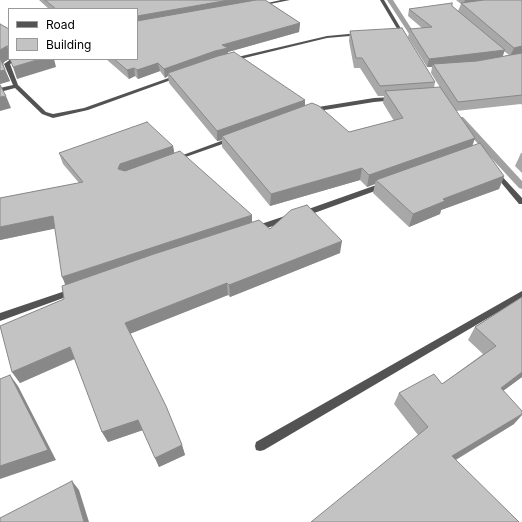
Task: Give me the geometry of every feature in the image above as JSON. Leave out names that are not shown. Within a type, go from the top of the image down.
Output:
[{"type":"street","points":[[257,5],[288,0]]},
{"type":"street","points":[[382,0],[408,44]]},
{"type":"street","points":[[393,32],[401,31]]},
{"type":"street","points":[[223,61],[327,37],[364,34]]},
{"type":"street","points":[[13,60],[7,64],[16,86],[44,113],[54,116],[86,109],[187,73]]},
{"type":"street","points":[[0,90],[16,86]]},
{"type":"street","points":[[303,113],[374,100],[403,98]]},
{"type":"street","points":[[170,161],[240,137]]},
{"type":"street","points":[[491,168],[522,202]]},
{"type":"street","points":[[249,231],[389,183]]},
{"type":"street","points":[[0,317],[80,289]]},
{"type":"street","points":[[260,446],[522,294]]},
{"type":"building","points":[[45,0],[229,0],[138,16],[138,8],[55,8]]},
{"type":"building","points":[[256,0],[265,0],[300,23],[222,45],[228,48],[215,51],[164,69],[158,63],[137,70],[134,68],[127,70],[115,60],[138,60],[138,21]]},
{"type":"building","points":[[484,0],[522,0],[522,46],[514,48],[461,3]]},
{"type":"building","points":[[452,3],[452,6],[505,50],[429,59],[410,29],[432,27],[409,9]]},
{"type":"building","points":[[0,24],[8,28],[8,46],[0,50]]},
{"type":"building","points":[[402,28],[435,82],[380,86],[362,58],[356,58],[350,31]]},
{"type":"building","points":[[234,52],[305,100],[217,131],[168,73]]},
{"type":"building","points":[[522,53],[522,95],[458,102],[433,64],[477,61]]},
{"type":"building","points":[[0,58],[5,70],[0,71]]},
{"type":"building","points":[[10,60],[37,60],[13,67]]},
{"type":"building","points":[[0,85],[6,96],[0,97]]},
{"type":"building","points":[[440,87],[475,138],[369,175],[362,168],[271,194],[222,136],[312,103],[319,106],[349,132],[403,118],[385,91]]},
{"type":"building","points":[[147,122],[173,146],[120,164],[118,169],[125,171],[180,151],[252,215],[62,277],[53,216],[0,227],[0,198],[83,182],[59,153]]},
{"type":"building","points":[[480,143],[504,176],[443,199],[445,201],[413,214],[376,180]]},
{"type":"building","points":[[307,205],[342,241],[229,285],[227,283],[125,323],[166,406],[182,445],[155,458],[138,420],[102,432],[70,347],[12,372],[0,326],[64,299],[62,286],[259,220],[270,229],[291,210]]},
{"type":"building","points":[[522,297],[522,372],[501,388],[522,411],[522,414],[452,456],[519,522],[311,522],[428,427],[399,393],[434,374],[442,384],[496,346],[475,327]]},
{"type":"building","points":[[10,375],[48,450],[0,466],[0,379]]},
{"type":"building","points":[[72,481],[84,522],[0,522],[0,518]]},
{"type":"waterway","points":[[390,0],[417,42]]},
{"type":"waterway","points":[[460,119],[522,186]]}]
